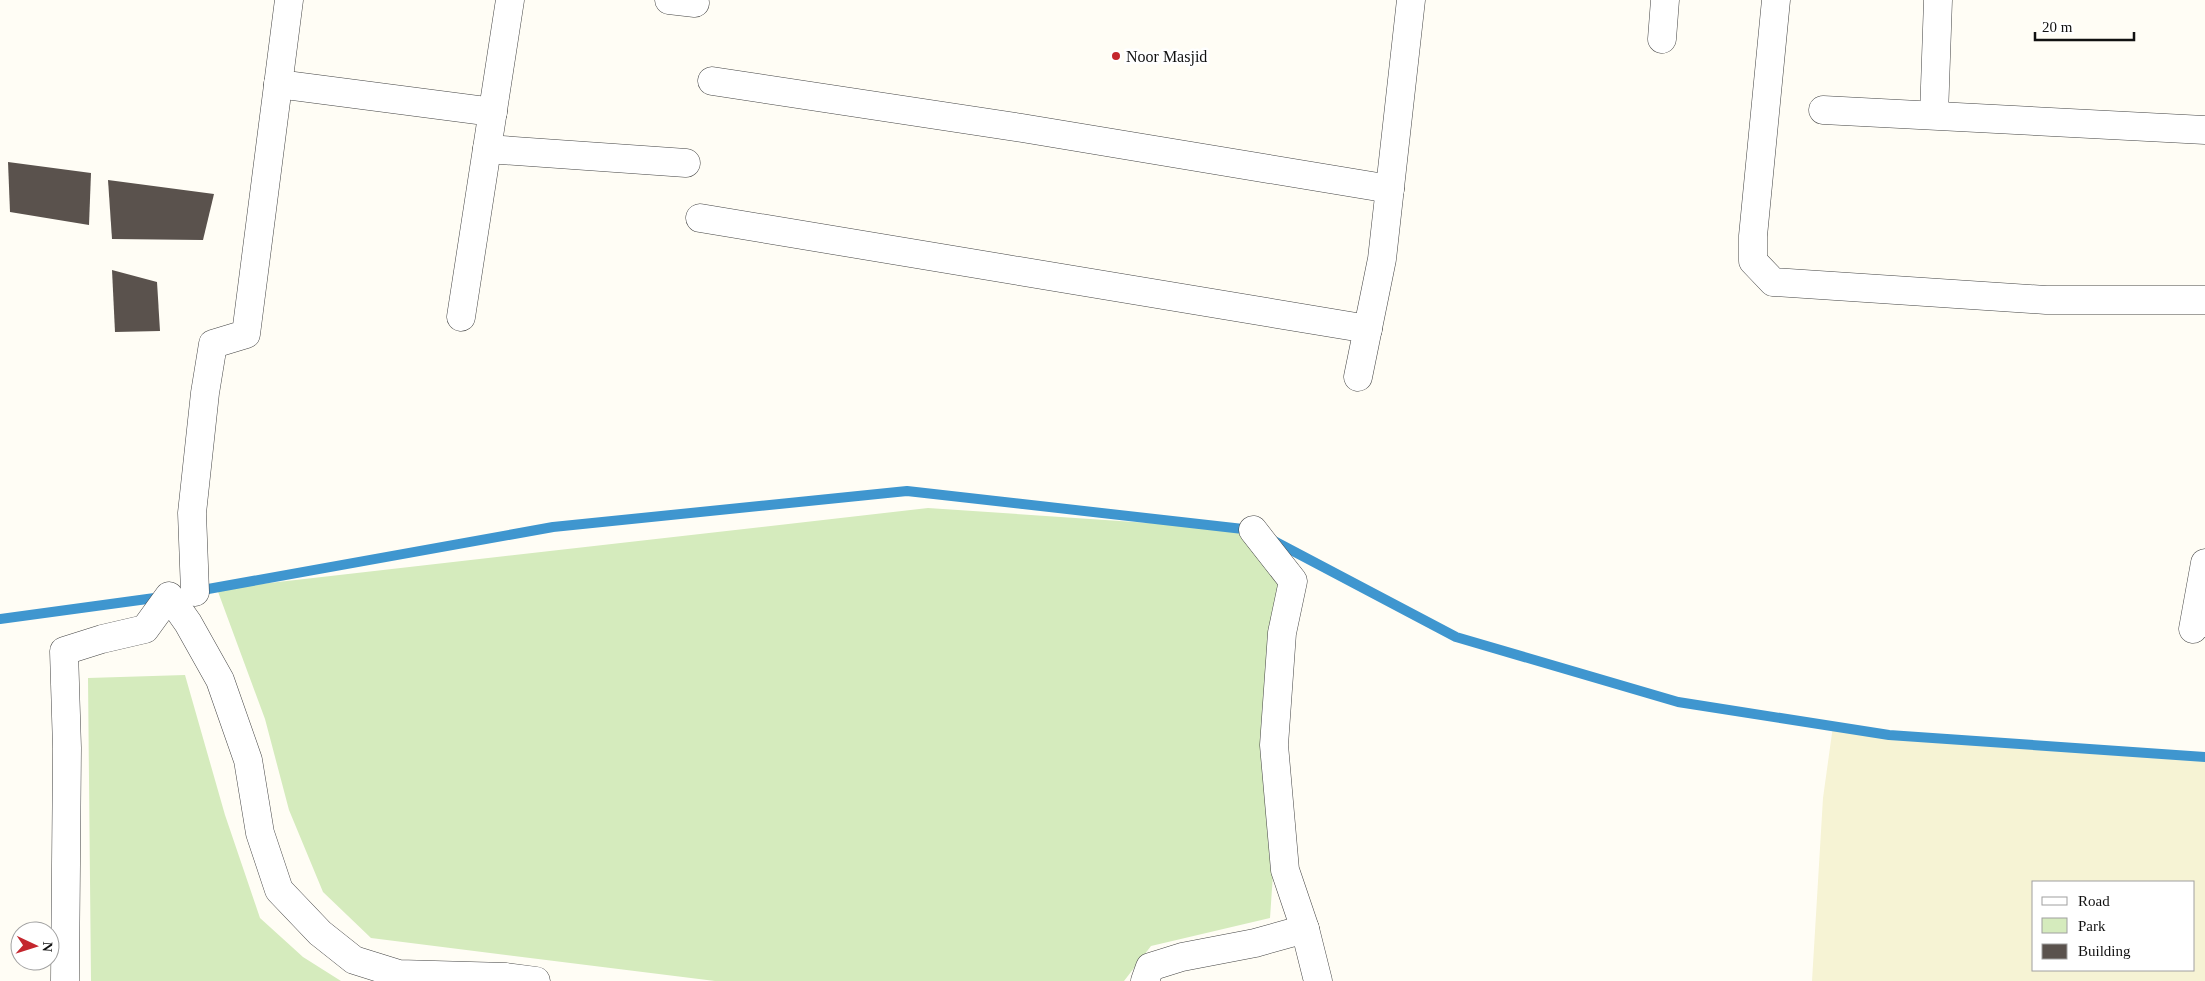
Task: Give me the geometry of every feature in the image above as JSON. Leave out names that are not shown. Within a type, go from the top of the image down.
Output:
[{"type":"street","points":[[195,592],[192,513],[211,354],[213,344],[246,334],[289,0]]},
{"type":"street","points":[[461,317],[510,0]]},
{"type":"street","points":[[1358,377],[1382,259],[1411,0]]},
{"type":"street","points":[[1662,39],[1665,0]]},
{"type":"street","points":[[1776,0],[1753,236],[1753,261],[1772,282],[2046,300],[2205,300]]},
{"type":"street","points":[[1934,115],[1938,0]]},
{"type":"street","points":[[712,81],[1022,128],[1390,189]]},
{"type":"street","points":[[278,84],[493,112]]},
{"type":"street","points":[[1823,110],[2205,130]]},
{"type":"street","points":[[487,149],[686,163]]},
{"type":"street","points":[[700,218],[1368,329]]},
{"type":"street","points":[[1253,530],[1293,581],[1282,633],[1274,745],[1285,870],[1306,929],[1318,981]]},
{"type":"street","points":[[2193,630],[2205,563]]},
{"type":"street","points":[[65,981],[67,748],[64,651],[102,639],[145,629],[169,596],[188,623],[220,680],[248,760],[260,833],[279,890],[320,933],[354,960],[399,974],[506,977],[536,981]]},
{"type":"street","points":[[1145,981],[1150,967],[1182,957],[1255,943],[1306,929]]},
{"type":"shaded area","points":[[1833,726],[2075,748],[2205,757],[2205,981],[1812,981],[1823,798]]},
{"type":"green space","points":[[928,508],[1253,530],[1293,581],[1270,918],[1151,946],[1124,981],[715,981],[371,938],[323,892],[289,810],[265,719],[217,589]]},
{"type":"green space","points":[[185,675],[225,815],[260,918],[303,957],[341,981],[91,981],[88,678]]},
{"type":"building","points":[[8,162],[91,173],[89,225],[10,212]]},
{"type":"building","points":[[108,180],[214,194],[203,240],[112,239]]},
{"type":"building","points":[[112,270],[157,282],[160,331],[115,332]]},
{"type":"waterway","points":[[197,591],[553,527],[907,491],[1252,530]]},
{"type":"waterway","points":[[1272,540],[1456,637],[1678,702],[1889,735],[2205,757]]},
{"type":"waterway","points":[[0,619],[162,597]]},
{"type":"place","name":"Noor Masjid","points":[[1116,56]]}]
